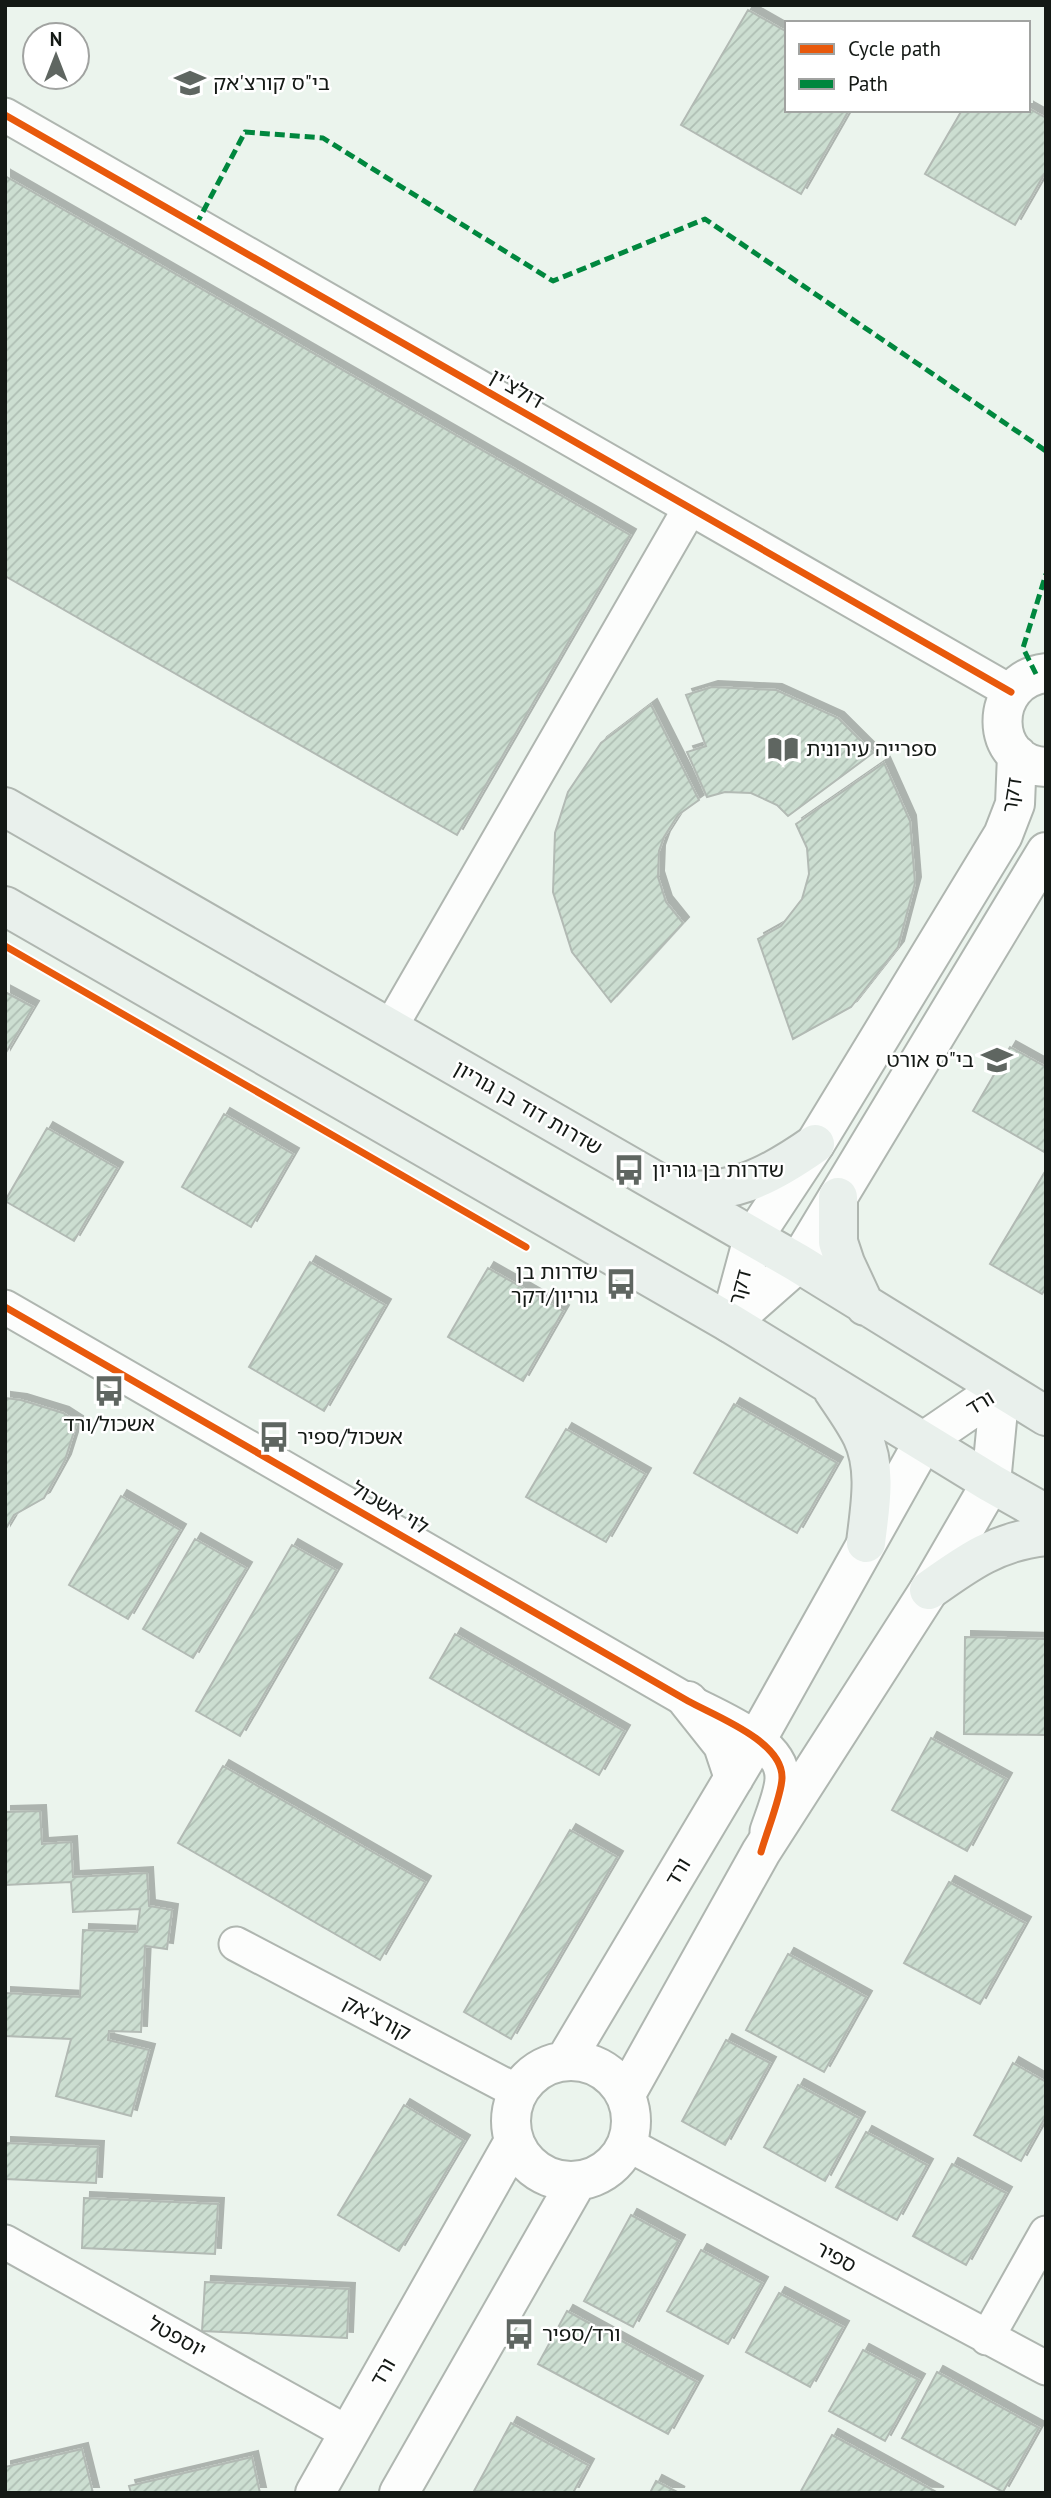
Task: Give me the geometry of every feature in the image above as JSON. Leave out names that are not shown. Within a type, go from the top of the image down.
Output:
[{"type":"main road","name":"שדרות דוד בן גוריון","points":[[5,807],[798,1263],[1046,1416]]},
{"type":"main road","points":[[5,906],[730,1323],[1046,1514]]},
{"type":"main road","points":[[668,1189],[695,1192],[728,1189],[756,1180],[785,1166],[815,1144]]},
{"type":"main road","points":[[838,1197],[838,1242],[865,1306]]},
{"type":"main road","points":[[830,1385],[862,1436],[868,1455],[872,1477],[866,1543]]},
{"type":"main road","points":[[929,1590],[985,1552],[1007,1542],[1046,1536]]},
{"type":"street","name":"דולצ'ין","points":[[5,116],[1011,692]]},
{"type":"street","points":[[390,1028],[690,508]]},
{"type":"street","points":[[1031,761],[1008,744],[1001,718],[1004,704],[1022,681],[1036,674],[1046,673]]},
{"type":"street","name":"דקר","points":[[730,1323],[753,1238],[815,1144],[1003,835],[1031,761]]},
{"type":"street","name":"דקר","points":[[730,1323],[798,1263],[1046,852]]},
{"type":"street","name":"לוי אשכול","points":[[5,1307],[757,1739]]},
{"type":"street","name":"ורד","points":[[565,2061],[757,1739],[924,1441],[1000,1389]]},
{"type":"street","name":"ורד","points":[[626,2094],[761,1852],[929,1590],[991,1483],[1000,1389]]},
{"type":"street","points":[[688,1701],[723,1745],[734,1778]]},
{"type":"street","points":[[757,1739],[777,1759],[782,1777],[761,1852]]},
{"type":"street","name":"קורצ'אק","points":[[236,1944],[518,2092]]},
{"type":"street","points":[[565,2061],[583,2062],[601,2068],[615,2079],[626,2094],[631,2110],[631,2128],[627,2144],[619,2158],[593,2177],[577,2180],[557,2179],[539,2171],[524,2159],[514,2141],[511,2125],[512,2108],[518,2092],[537,2071],[565,2061]]},
{"type":"street","name":"ורד","points":[[315,2493],[514,2141]]},
{"type":"street","name":"ספיר","points":[[627,2144],[1046,2368]]},
{"type":"street","points":[[399,2493],[577,2180]]},
{"type":"street","points":[[987,2338],[1046,2233]]},
{"type":"street","name":"יוספטל","points":[[5,2242],[348,2433]]},
{"type":"building","points":[[748,10],[785,31],[785,112],[848,112],[801,194],[681,125]]},
{"type":"building","points":[[1030,109],[1046,118],[1046,171],[1015,225],[925,174],[961,112],[1030,112]]},
{"type":"building","points":[[5,176],[630,535],[457,835],[5,576]]},
{"type":"building","name":"ספרייה עירונית","points":[[712,687],[776,690],[838,718],[873,753],[788,816],[777,805],[751,793],[725,792],[707,797],[687,752],[706,746],[686,695]]},
{"type":"building","points":[[651,705],[699,800],[678,815],[664,837],[659,851],[658,877],[666,902],[683,923],[611,1002],[572,952],[553,892],[555,833],[568,792],[601,743]]},
{"type":"building","points":[[884,763],[910,821],[915,883],[898,947],[851,1007],[793,1039],[758,939],[781,926],[802,899],[809,874],[807,848],[796,824]]},
{"type":"building","points":[[5,992],[33,1007],[5,1054]]},
{"type":"building","points":[[1010,1047],[1046,1067],[1046,1153],[973,1111]]},
{"type":"building","points":[[224,1114],[293,1154],[251,1227],[182,1187]]},
{"type":"building","points":[[47,1128],[117,1168],[74,1241],[5,1201]]},
{"type":"building","points":[[1046,1170],[1046,1288],[1042,1294],[990,1264]]},
{"type":"building","points":[[310,1262],[385,1305],[324,1411],[249,1367]]},
{"type":"building","points":[[488,1268],[563,1311],[523,1381],[448,1337]]},
{"type":"building","points":[[5,1398],[63,1413],[77,1422],[65,1460],[44,1498],[14,1515],[5,1530]]},
{"type":"building","points":[[734,1404],[837,1463],[797,1533],[694,1473]]},
{"type":"building","points":[[566,1429],[645,1474],[606,1542],[526,1497]]},
{"type":"building","points":[[121,1496],[180,1530],[128,1619],[69,1585]]},
{"type":"building","points":[[195,1539],[246,1568],[193,1658],[143,1629]]},
{"type":"building","points":[[292,1545],[336,1570],[240,1736],[196,1711]]},
{"type":"building","points":[[455,1634],[624,1731],[599,1775],[430,1678]]},
{"type":"building","points":[[965,1637],[1046,1639],[1046,1735],[964,1734]]},
{"type":"building","points":[[931,1738],[1006,1779],[967,1851],[892,1810]]},
{"type":"building","points":[[223,1766],[425,1882],[380,1960],[178,1843]]},
{"type":"building","points":[[40,1811],[42,1844],[71,1842],[73,1877],[147,1873],[149,1906],[172,1910],[167,1949],[145,1946],[141,2032],[109,2031],[108,2040],[149,2050],[131,2116],[56,2096],[71,2039],[5,2036],[5,1993],[80,1997],[83,1930],[137,1932],[140,1909],[73,1912],[71,1882],[5,1885],[5,1812]]},
{"type":"building","points":[[570,1830],[617,1857],[511,2039],[464,2012]]},
{"type":"building","points":[[949,1882],[1025,1923],[980,2004],[904,1963]]},
{"type":"building","points":[[788,1954],[866,1997],[824,2072],[746,2030]]},
{"type":"building","points":[[726,2040],[770,2063],[725,2145],[682,2121]]},
{"type":"building","points":[[1013,2063],[1046,2082],[1046,2116],[1021,2161],[974,2135]]},
{"type":"building","points":[[798,2085],[859,2118],[825,2181],[764,2147]]},
{"type":"building","points":[[404,2105],[464,2141],[399,2251],[338,2215]]},
{"type":"building","points":[[866,2132],[927,2165],[897,2220],[836,2187]]},
{"type":"building","points":[[5,2143],[98,2147],[96,2183],[5,2179]]},
{"type":"building","points":[[952,2164],[1006,2193],[966,2265],[913,2236]]},
{"type":"building","points":[[84,2198],[218,2204],[215,2254],[82,2248]]},
{"type":"building","points":[[631,2215],[679,2241],[633,2327],[584,2301]]},
{"type":"building","points":[[701,2250],[762,2283],[728,2344],[667,2311]]},
{"type":"building","points":[[205,2282],[349,2289],[347,2338],[202,2331]]},
{"type":"building","points":[[779,2293],[843,2327],[810,2387],[746,2352]]},
{"type":"building","points":[[567,2311],[697,2382],[668,2434],[538,2364]]},
{"type":"building","points":[[863,2350],[919,2380],[885,2441],[829,2411]]},
{"type":"building","points":[[937,2372],[1039,2428],[1003,2492],[902,2438]]},
{"type":"building","points":[[511,2423],[588,2465],[573,2493],[474,2491]]},
{"type":"building","points":[[832,2435],[938,2493],[801,2491]]},
{"type":"building","points":[[82,2449],[93,2493],[5,2493],[5,2467]]},
{"type":"building","points":[[252,2457],[260,2493],[131,2493],[129,2486]]},
{"type":"building","points":[[656,2481],[679,2493],[650,2493]]},
{"type":"marked path","points":[[196,225],[245,132],[323,138],[553,281],[705,219],[1046,451]]},
{"type":"marked path","points":[[1036,674],[1023,648],[1046,574]]},
{"type":"cycle path","points":[[5,115],[1011,692]]},
{"type":"cycle path","points":[[5,946],[526,1247]]},
{"type":"cycle path","points":[[5,1307],[760,1741],[772,1752],[782,1778],[777,1804],[761,1852]]},
{"type":"place","name":"בי\"ס קורצ'אק","points":[[190,83]]},
{"type":"place","name":"ספרייה עירונית","points":[[783,749]]},
{"type":"place","name":"בי\"ס אורט","points":[[997,1060]]},
{"type":"place","name":"שדרות בן גוריון","points":[[629,1170]]},
{"type":"place","name":"שדרות בן גוריון/דקר","points":[[621,1284]]},
{"type":"place","name":"אשכול/ורד","points":[[109,1391]]},
{"type":"place","name":"אשכול/ספיר","points":[[274,1437]]},
{"type":"place","name":"ורד/ספיר","points":[[519,2334]]}]
